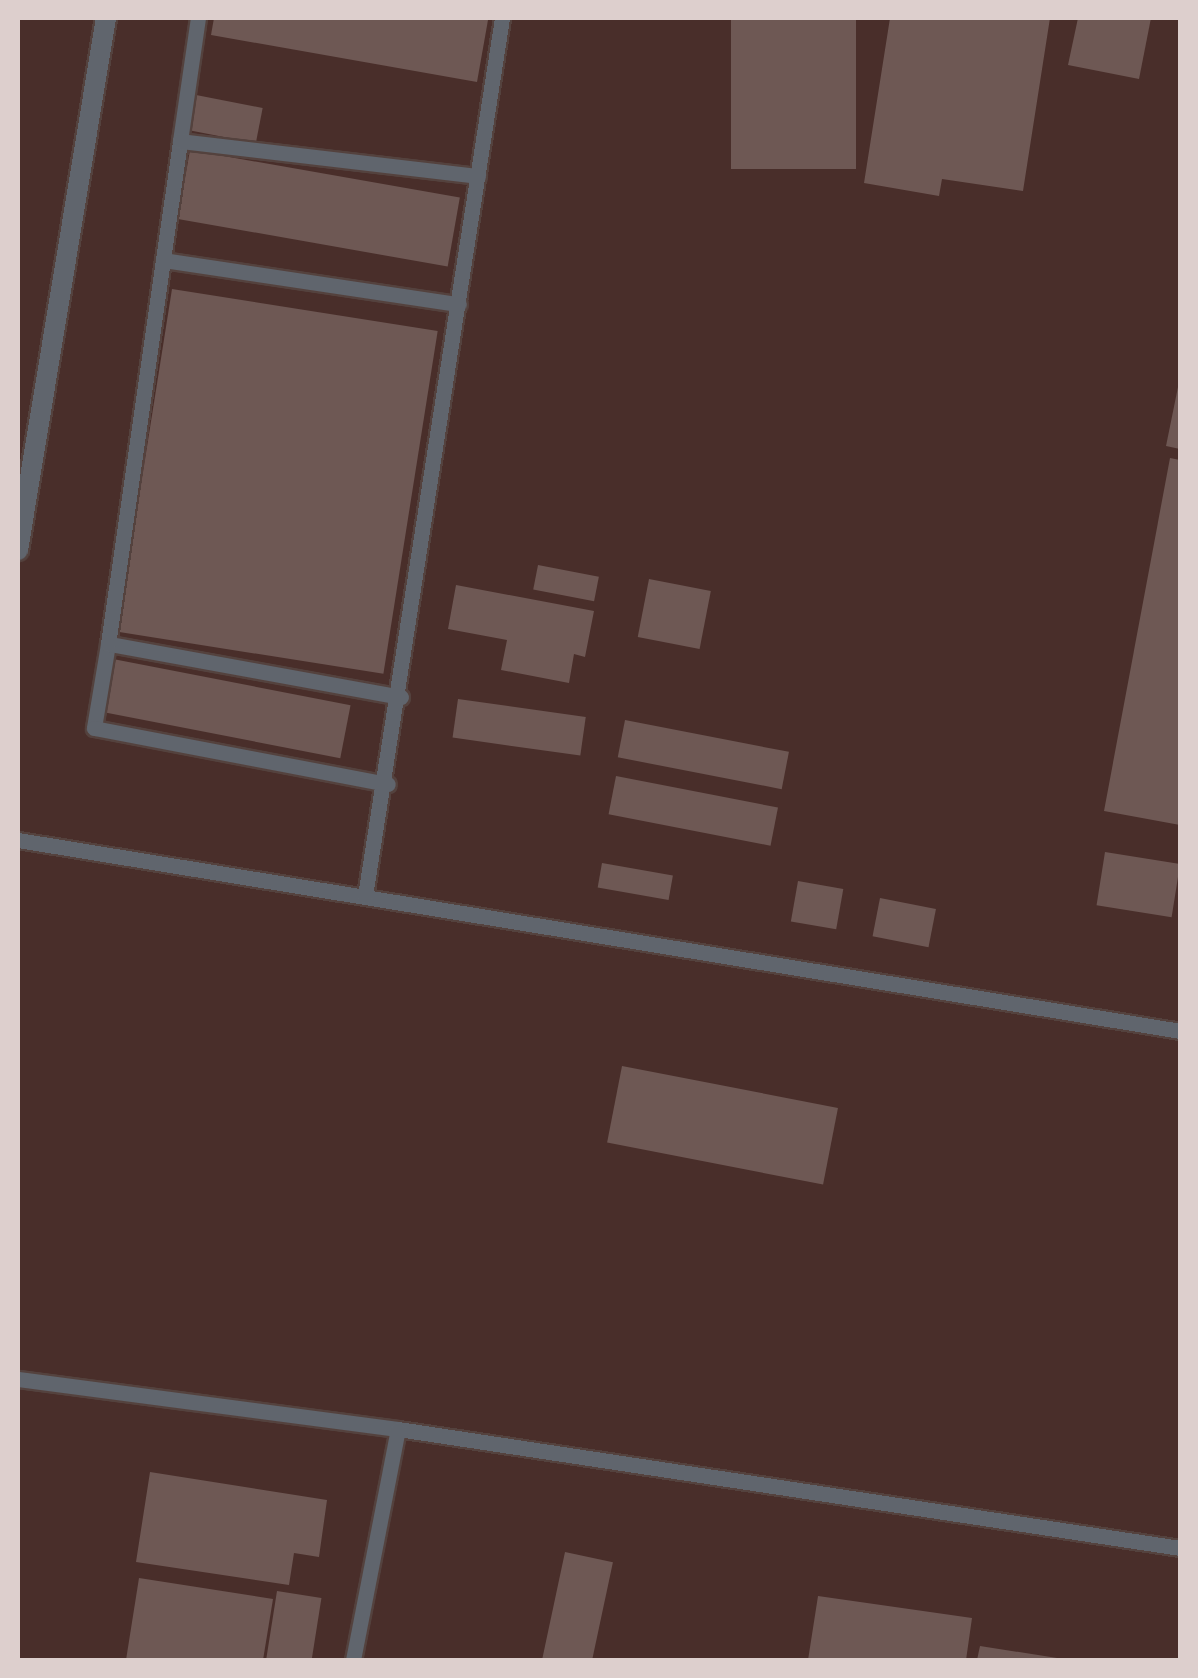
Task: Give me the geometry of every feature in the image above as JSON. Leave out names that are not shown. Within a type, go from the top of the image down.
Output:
[{"type":"street","points":[[18,550],[106,18]]},
{"type":"lane","points":[[198,18],[94,728],[388,784]]},
{"type":"lane","points":[[366,896],[388,784],[502,18]]},
{"type":"lane","points":[[180,141],[478,176]]},
{"type":"lane","points":[[163,260],[459,304]]},
{"type":"lane","points":[[108,644],[401,697]]},
{"type":"lane","points":[[18,840],[1180,1031]]},
{"type":"lane","points":[[18,1379],[398,1429],[1180,1548]]},
{"type":"lane","points":[[353,1660],[398,1429]]},
{"type":"shaded area","points":[[18,18],[1180,18],[1180,1660],[18,1660]]},
{"type":"building","points":[[214,18],[488,20],[477,82],[211,35]]},
{"type":"building","points":[[731,18],[856,18],[856,169],[731,169]]},
{"type":"building","points":[[890,18],[1050,18],[1023,191],[942,179],[939,196],[864,183]]},
{"type":"building","points":[[1078,18],[1151,18],[1139,79],[1068,65]]},
{"type":"building","points":[[191,94],[263,108],[256,143],[184,129]]},
{"type":"building","points":[[190,150],[460,198],[448,267],[178,219]]},
{"type":"building","points":[[172,289],[438,331],[383,674],[118,632]]},
{"type":"building","points":[[1180,382],[1180,449],[1166,446]]},
{"type":"building","points":[[1170,458],[1180,460],[1180,825],[1104,811]]},
{"type":"building","points":[[538,565],[599,577],[594,601],[533,590]]},
{"type":"building","points":[[649,579],[711,591],[700,649],[638,637]]},
{"type":"building","points":[[456,585],[594,611],[585,657],[574,654],[569,683],[501,670],[507,640],[448,629]]},
{"type":"building","points":[[113,659],[351,705],[340,758],[103,712]]},
{"type":"building","points":[[458,699],[586,717],[580,756],[453,738]]},
{"type":"building","points":[[625,720],[789,752],[782,789],[618,757]]},
{"type":"building","points":[[616,776],[778,807],[771,846],[609,814]]},
{"type":"building","points":[[1105,852],[1180,864],[1172,917],[1097,905]]},
{"type":"building","points":[[602,863],[673,876],[669,900],[598,888]]},
{"type":"building","points":[[798,881],[843,889],[836,929],[791,921]]},
{"type":"building","points":[[880,898],[936,909],[929,947],[873,936]]},
{"type":"building","points":[[622,1066],[838,1108],[823,1185],[607,1143]]},
{"type":"building","points":[[150,1472],[327,1500],[319,1557],[294,1553],[289,1585],[136,1562]]},
{"type":"building","points":[[565,1552],[613,1562],[592,1660],[542,1660]]},
{"type":"building","points":[[139,1578],[273,1599],[263,1660],[126,1660]]},
{"type":"building","points":[[277,1591],[321,1598],[312,1660],[266,1660]]},
{"type":"building","points":[[818,1596],[972,1618],[966,1660],[808,1660]]},
{"type":"building","points":[[980,1646],[1057,1658],[977,1660]]}]
